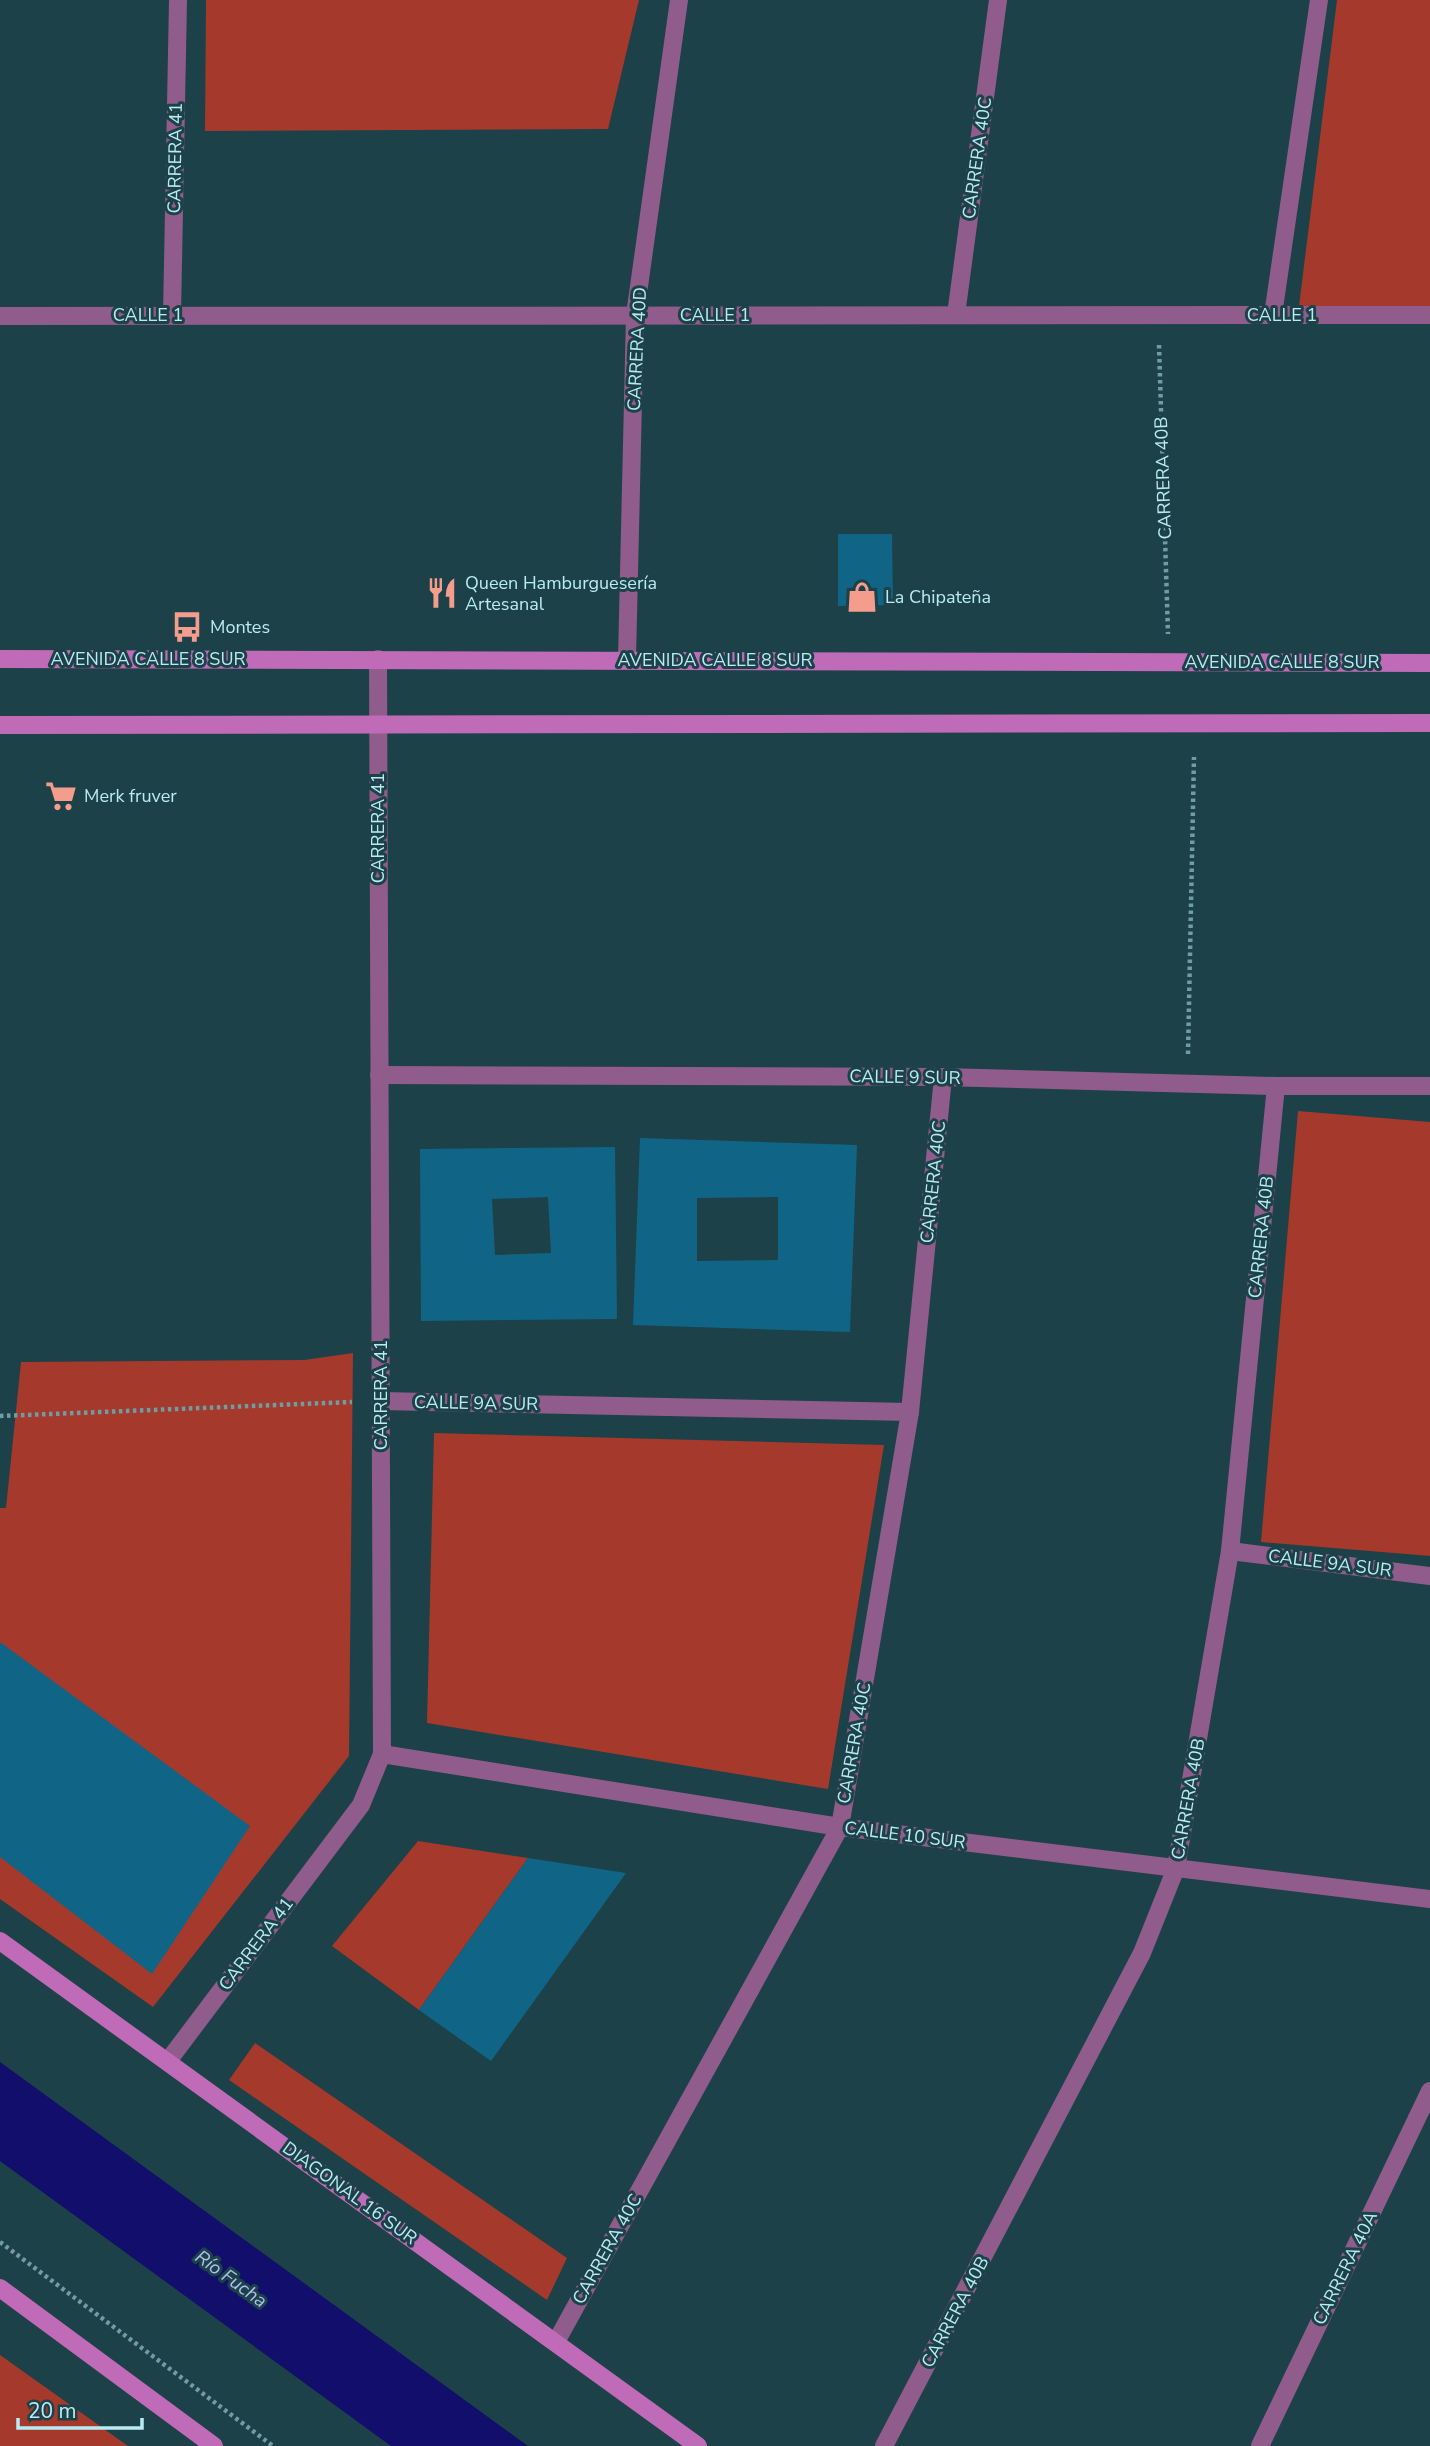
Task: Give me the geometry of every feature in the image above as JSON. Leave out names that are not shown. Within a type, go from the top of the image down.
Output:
[{"type":"main road","name":"AVENIDA CALLE 8 SUR","points":[[0,659],[1430,663]]},
{"type":"main road","points":[[0,725],[1430,723]]},
{"type":"main road","name":"DIAGONAL 16 SUR","points":[[0,1941],[698,2446]]},
{"type":"main road","points":[[0,2288],[214,2446]]},
{"type":"street","name":"CARRERA 41","points":[[172,316],[178,0]]},
{"type":"street","name":"CARRERA 40D","points":[[627,660],[635,315],[680,0]]},
{"type":"street","name":"CARRERA 40C","points":[[956,315],[998,0]]},
{"type":"street","points":[[1273,315],[1319,0]]},
{"type":"street","name":"CALLE 1","points":[[0,316],[1430,315]]},
{"type":"street","name":"CARRERA 41","points":[[168,2061],[361,1805],[383,1754],[378,659]]},
{"type":"street","name":"CALLE 9 SUR","points":[[379,1074],[943,1077],[1276,1086],[1430,1086]]},
{"type":"street","name":"CARRERA 40C","points":[[556,2342],[840,1827],[910,1412],[943,1077]]},
{"type":"street","name":"CARRERA 40B","points":[[884,2446],[1142,1953],[1177,1868],[1230,1550],[1276,1086]]},
{"type":"street","name":"CALLE 9A SUR","points":[[380,1401],[910,1412]]},
{"type":"street","name":"CALLE 9A SUR","points":[[1230,1550],[1430,1576]]},
{"type":"street","name":"CALLE 10 SUR","points":[[383,1754],[840,1827],[1430,1899]]},
{"type":"street","name":"CARRERA 40A","points":[[1260,2446],[1430,2091]]},
{"type":"path","name":"CARRERA 40B","points":[[1158,315],[1168,642]]},
{"type":"path","points":[[1187,1084],[1194,757]]},
{"type":"path","points":[[0,1416],[380,1401]]},
{"type":"path","points":[[0,2242],[273,2446]]},
{"type":"shaded area","points":[[206,0],[639,0],[608,129],[205,131]]},
{"type":"shaded area","points":[[1337,0],[1430,0],[1430,306],[1299,306]]},
{"type":"shaded area","points":[[1298,1111],[1430,1122],[1430,1556],[1261,1542]]},
{"type":"shaded area","points":[[353,1353],[349,1756],[153,2007],[0,1899],[0,1508],[6,1508],[21,1362],[304,1360]]},
{"type":"shaded area","points":[[434,1433],[884,1445],[828,1789],[427,1723]]},
{"type":"shaded area","points":[[418,1841],[528,1858],[419,2010],[332,1946]]},
{"type":"shaded area","points":[[255,2043],[567,2258],[547,2300],[229,2080]]},
{"type":"shaded area","points":[[0,2355],[128,2446],[0,2446]]},
{"type":"water","name":"Río Fucha","points":[[0,2062],[528,2446],[391,2446],[0,2161]]},
{"type":"building","points":[[838,534],[892,534],[893,605],[838,606]]},
{"type":"building","points":[[640,1138],[857,1145],[850,1332],[633,1325]],"holes":[[[778,1197],[778,1260],[697,1261],[697,1198]]]},
{"type":"building","points":[[615,1147],[617,1319],[421,1321],[420,1149]],"holes":[[[548,1197],[551,1253],[495,1255],[492,1199]]]},
{"type":"building","points":[[0,1642],[250,1826],[152,1974],[0,1857]]},
{"type":"building","points":[[528,1858],[626,1873],[491,2061],[419,2010]]},
{"type":"place","name":"Queen Hamburguesería Artesanal","points":[[442,593]]},
{"type":"place","name":"La Chipateña","points":[[862,597]]},
{"type":"place","name":"Montes","points":[[187,627]]},
{"type":"place","name":"Merk fruver","points":[[61,796]]}]
